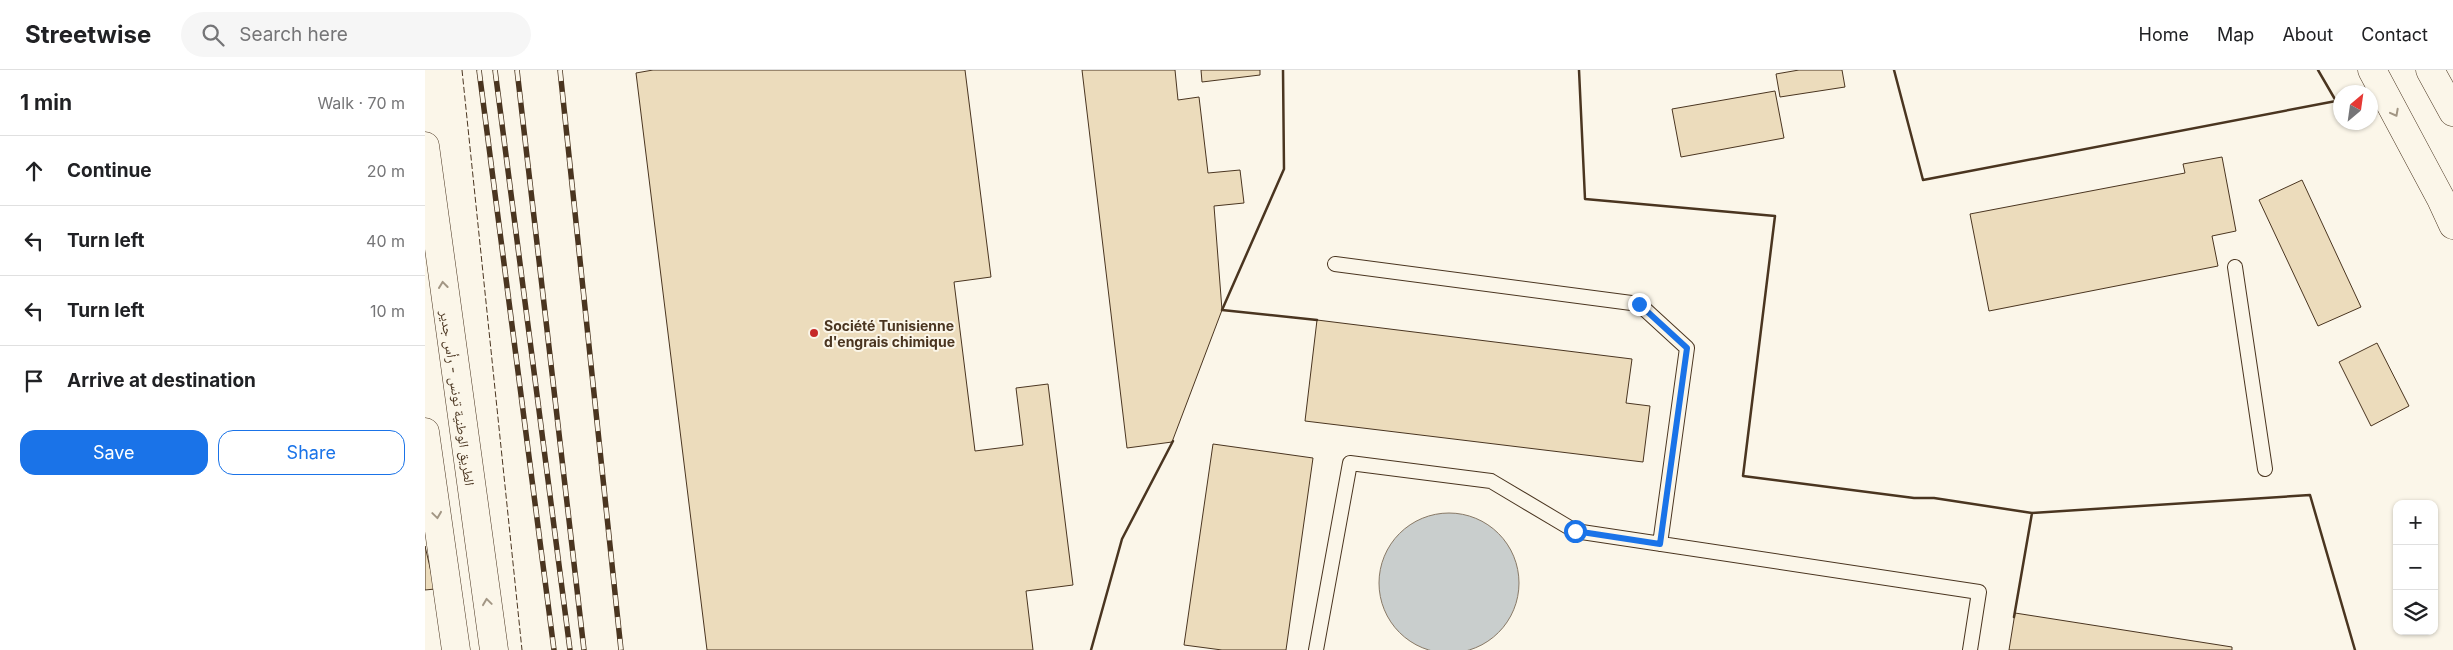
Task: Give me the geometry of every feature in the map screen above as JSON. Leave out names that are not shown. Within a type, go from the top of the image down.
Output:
[{"type":"main road","points":[[2372,70],[2453,225]]},
{"type":"main road","points":[[2430,70],[2453,112]]},
{"type":"main road","name":"الطريق الوطنية تونس - رأس جدير","points":[[425,146],[454,370],[494,650]]},
{"type":"main road","points":[[425,432],[456,650]]},
{"type":"lane","points":[[1335,264],[1639,304],[1687,348],[1660,544]]},
{"type":"lane","points":[[2235,267],[2265,469]]},
{"type":"lane","points":[[1316,650],[1350,463],[1491,481],[1575,531],[1979,592],[1970,650]]},
{"type":"shaded area","points":[[1449,513],[1463,515],[1488,525],[1507,544],[1517,569],[1519,583],[1517,597],[1507,622],[1488,641],[1463,651],[1435,651],[1410,641],[1391,622],[1381,597],[1379,583],[1381,569],[1391,544],[1410,525],[1435,515]]},
{"type":"building","name":"Société Tunisienne d'engrais chimique","points":[[653,70],[965,70],[991,277],[954,282],[975,451],[1023,445],[1016,388],[1048,384],[1073,585],[1026,591],[1033,650],[707,650],[636,73]]},
{"type":"building","points":[[1082,70],[1175,70],[1178,100],[1199,97],[1208,173],[1240,170],[1244,203],[1214,206],[1222,310],[1172,442],[1127,448]]},
{"type":"building","points":[[1201,70],[1260,70],[1260,75],[1202,82]]},
{"type":"building","points":[[1799,70],[1842,70],[1845,87],[1780,97],[1776,74]]},
{"type":"building","points":[[1775,91],[1784,138],[1681,157],[1672,109]]},
{"type":"building","points":[[2222,157],[2236,231],[2212,236],[2218,266],[1989,311],[1970,214],[2185,173],[2183,164]]},
{"type":"building","points":[[2302,180],[2361,307],[2318,326],[2259,200]]},
{"type":"building","points":[[1317,320],[1632,359],[1626,403],[1650,406],[1643,462],[1305,421]]},
{"type":"building","points":[[2377,343],[2409,406],[2371,426],[2339,362]]},
{"type":"building","points":[[1213,444],[1313,458],[1286,650],[1222,650],[1184,645]]},
{"type":"building","points":[[425,546],[435,589],[425,590]]},
{"type":"building","points":[[2015,613],[2232,647],[2232,650],[2009,650]]},
{"type":"railway","points":[[479,70],[554,650]]},
{"type":"railway","points":[[495,70],[570,650]]},
{"type":"railway","points":[[517,70],[584,650]]},
{"type":"railway","points":[[560,70],[621,650]]},
{"type":"fence","points":[[462,70],[522,650]]},
{"type":"wall","points":[[1283,70],[1284,169],[1222,310],[1317,320]]},
{"type":"wall","points":[[1579,70],[1585,199],[1775,216],[1743,476],[1914,498],[1934,498],[2032,513],[2310,495],[2355,650]]},
{"type":"wall","points":[[1894,70],[1923,180],[2336,101],[2318,70]]},
{"type":"wall","points":[[1091,650],[1122,539],[1173,441]]},
{"type":"wall","points":[[2014,617],[2032,513]]},
{"type":"place","name":"Société Tunisienne d'engrais chimique","points":[[814,333]]},
{"type":"route","points":[[1575,531],[1660,544],[1687,348],[1639,304]]}]
